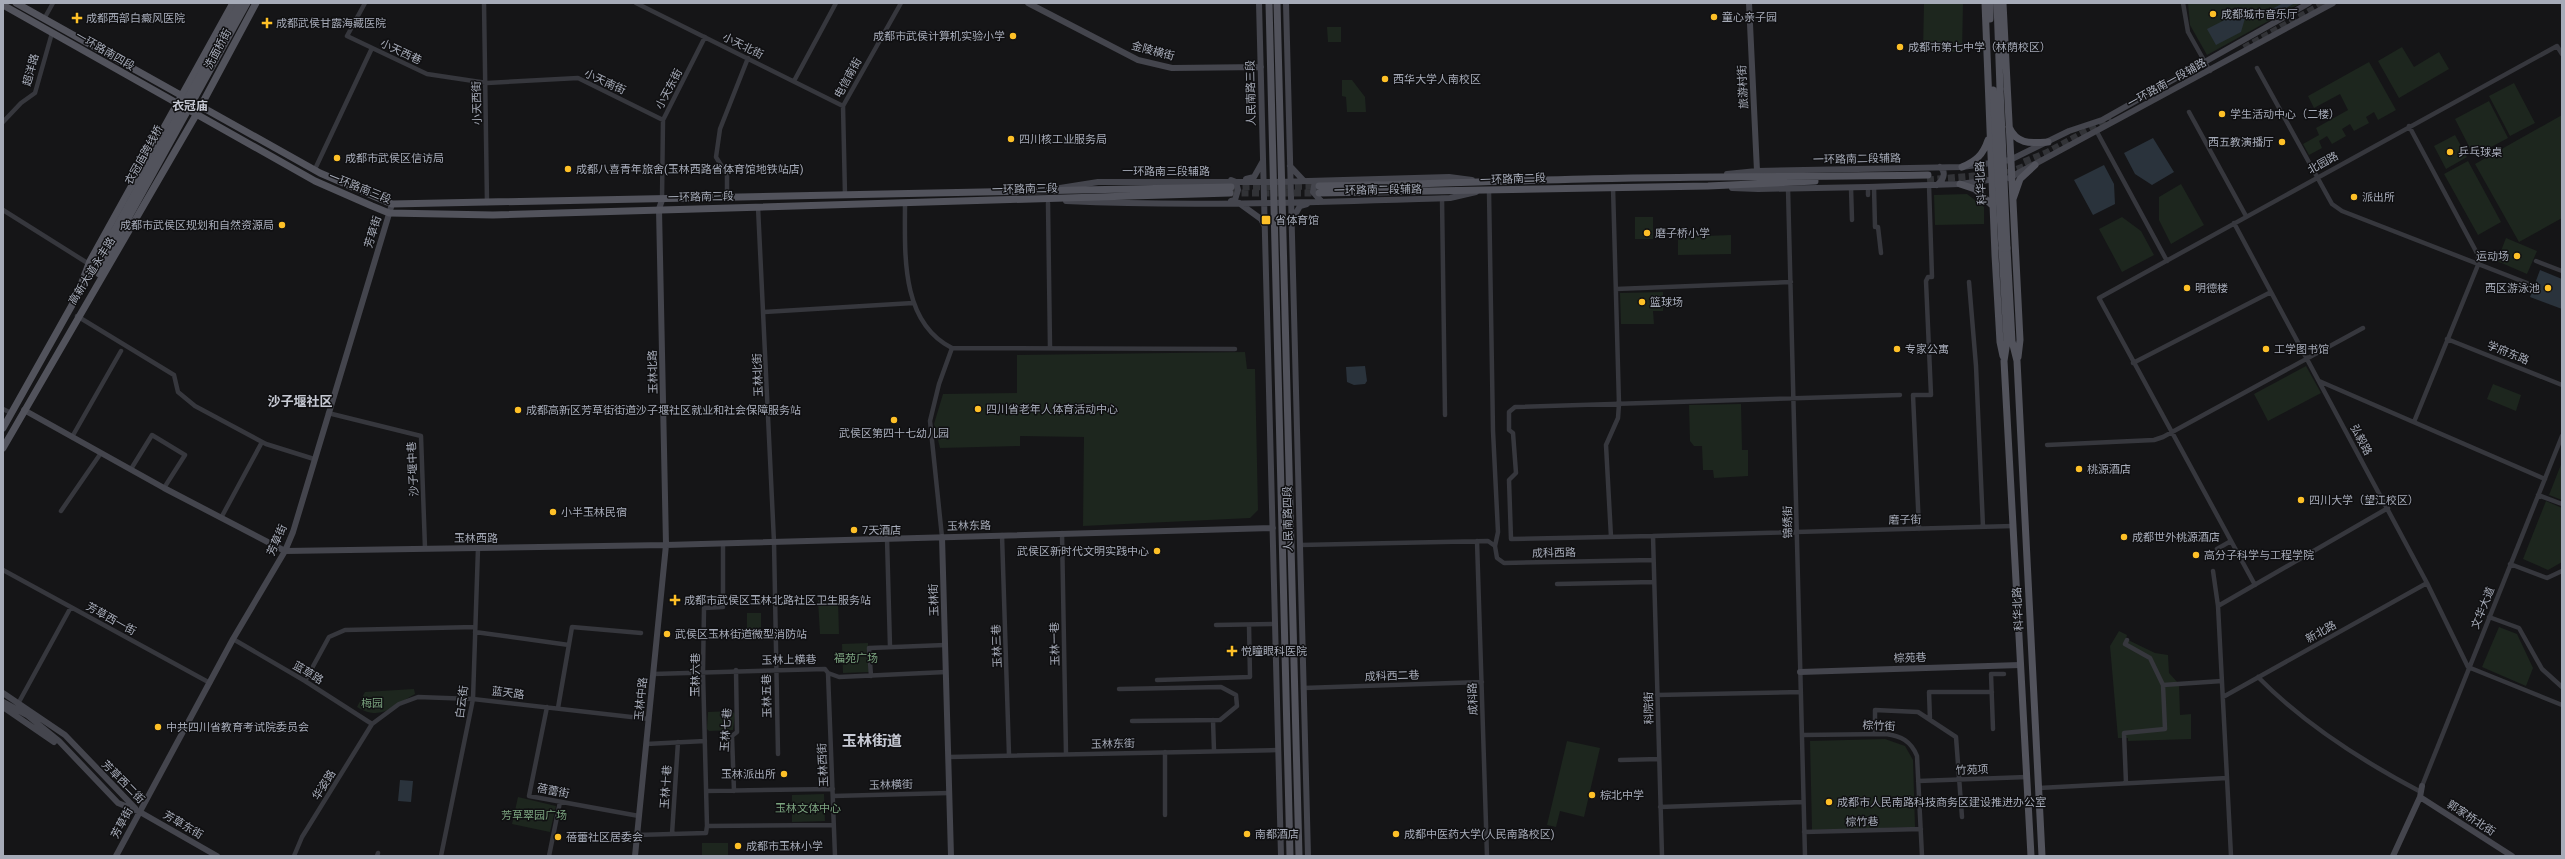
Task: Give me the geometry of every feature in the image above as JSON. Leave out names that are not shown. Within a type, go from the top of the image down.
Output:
[{"type":"main road","name":"一环路南四段","points":[[16,3],[200,106]]},
{"type":"main road","name":"洗面桥街","points":[[181,96],[233,3]]},
{"type":"main road","name":"衣冠庙跨线桥","points":[[76,298],[240,3]]},
{"type":"main road","name":"衣冠庙跨线桥","points":[[86,301],[120,233],[247,3]]},
{"type":"main road","name":"洗面桥街","points":[[200,106],[256,3]]},
{"type":"main road","name":"人民南路三段","points":[[1269,3],[1277,182]]},
{"type":"main road","points":[[1276,3],[1278,202]]},
{"type":"main road","name":"科华北路","points":[[1984,3],[2000,342],[2004,361],[2031,856]]},
{"type":"main road","points":[[1990,3],[1996,89]]},
{"type":"main road","points":[[1996,89],[1997,3]]},
{"type":"main road","name":"科华北路","points":[[2003,3],[2010,178],[2020,340],[2017,361],[2042,856]]},
{"type":"main road","name":"一环路南四段","points":[[3,5],[196,115]]},
{"type":"main road","name":"科华北路","points":[[1996,89],[2007,342],[2004,361]]},
{"type":"main road","name":"高新大道永丰路","points":[[3,428],[76,298],[89,264],[181,96]]},
{"type":"main road","points":[[1989,105],[1992,115],[1999,118],[2005,115],[2007,104]]},
{"type":"main road","name":"高新大道永丰路","points":[[3,448],[77,316],[108,268],[200,106]]},
{"type":"main road","name":"一环路南三段","points":[[200,106],[320,173],[392,204],[487,204],[1051,189],[1231,187]]},
{"type":"main road","name":"一环路南三段","points":[[196,115],[315,181],[389,213],[493,215],[734,207],[905,203],[1047,202],[1231,187]]},
{"type":"main road","points":[[2008,125],[2015,137],[2022,142],[2048,142]]},
{"type":"main road","points":[[1962,167],[1973,162],[1984,153],[1990,136]]},
{"type":"main road","points":[[2012,203],[2020,179],[2035,165]]},
{"type":"main road","name":"一环路南二段","points":[[1318,187],[1455,184],[1482,181],[1704,177],[1928,180]]},
{"type":"main road","name":"一环路南二段","points":[[1318,187],[1489,191],[1928,180]]},
{"type":"main road","points":[[1960,184],[1975,189],[1993,203],[1996,192],[2003,189],[2008,190],[2011,194]]},
{"type":"main road","points":[[731,198],[728,203],[734,207]]},
{"type":"main road","name":"人民南路四段","points":[[1278,202],[1290,856]]},
{"type":"main road","name":"人民南路四段","points":[[1278,202],[1299,856]]},
{"type":"main road","name":"科华北路","points":[[2004,248],[2012,341],[2017,361]]},
{"type":"street","points":[[44,19],[53,3]]},
{"type":"street","name":"小天西巷","points":[[365,3],[347,36],[427,74],[486,83]]},
{"type":"street","name":"小天西街","points":[[484,3],[487,204]]},
{"type":"street","name":"小天北街","points":[[636,3],[843,106]]},
{"type":"street","points":[[794,82],[836,3]]},
{"type":"street","name":"电信南街","points":[[845,194],[843,106],[901,3]]},
{"type":"street","name":"金陵横街","points":[[1028,3],[1138,60],[1172,68],[1261,67]]},
{"type":"street","name":"人民南路三段","points":[[1260,3],[1264,182]]},
{"type":"street","points":[[1286,3],[1290,181]]},
{"type":"street","name":"旅游村街","points":[[1749,3],[1757,171]]},
{"type":"street","points":[[2183,3],[2188,32],[2210,71]]},
{"type":"street","name":"一环路南一段辅路","points":[[2010,160],[2069,131],[2102,120],[2309,3]]},
{"type":"street","name":"一环路南一段辅路","points":[[2010,178],[2333,3]]},
{"type":"street","name":"超洋路","points":[[3,122],[35,93],[52,33]]},
{"type":"street","name":"小天东街","points":[[662,200],[663,120],[705,37]]},
{"type":"street","name":"北园路","points":[[2133,363],[2098,298],[2557,46],[2562,54]]},
{"type":"street","points":[[315,169],[372,48]]},
{"type":"street","points":[[731,198],[727,175],[716,157],[720,128],[748,58]]},
{"type":"street","points":[[2257,68],[2332,204],[2342,211],[2527,283]]},
{"type":"street","name":"小天南街","points":[[486,83],[578,78],[663,120]]},
{"type":"street","points":[[2189,112],[2246,216]]},
{"type":"street","points":[[2409,126],[2478,255],[2478,265],[2414,422]]},
{"type":"street","points":[[2097,132],[2166,261]]},
{"type":"street","points":[[1231,187],[1254,176],[1264,159]]},
{"type":"street","name":"一环路南二段辅路","points":[[1704,177],[1757,171],[1962,167],[2010,160]]},
{"type":"street","points":[[1290,166],[1304,181]]},
{"type":"street","points":[[1937,185],[1944,178],[1944,172],[1940,167]]},
{"type":"street","points":[[1708,186],[1758,189],[1851,188],[1928,180],[1937,185],[2010,178]]},
{"type":"street","points":[[1243,180],[1264,182],[1304,181],[1318,187],[1314,192],[1318,201],[1300,206],[1291,221]]},
{"type":"street","points":[[1919,529],[1913,395],[1931,395],[1926,281],[1928,277],[1932,276],[1928,180]]},
{"type":"street","name":"人民南路四段","points":[[1290,181],[1308,856]]},
{"type":"street","points":[[1229,202],[1235,200],[1238,190],[1236,182],[1231,187]]},
{"type":"street","name":"人民南路四段","points":[[1264,182],[1281,856]]},
{"type":"street","points":[[1611,537],[1606,444],[1618,418],[1619,404],[1613,187]]},
{"type":"street","points":[[1868,195],[1871,187]]},
{"type":"street","points":[[1871,187],[1875,227],[1878,227],[1881,252]]},
{"type":"street","name":"锦绣街","points":[[1788,188],[1805,856]]},
{"type":"street","points":[[1851,188],[1852,220]]},
{"type":"street","name":"一环路南二段辅路","points":[[1278,202],[1442,198],[1481,191]]},
{"type":"street","points":[[1300,545],[1488,541],[1495,546],[1498,532],[1493,431],[1489,191]]},
{"type":"street","points":[[1442,198],[1446,415]]},
{"type":"street","name":"玉林北路","points":[[662,200],[659,209],[666,545]]},
{"type":"street","points":[[1050,347],[1047,202],[1278,202]]},
{"type":"street","points":[[1237,202],[1261,219],[1265,228]]},
{"type":"street","points":[[905,203],[907,282],[913,303],[929,330],[941,342],[952,348],[1050,347],[1235,349]]},
{"type":"street","name":"芳草街","points":[[116,856],[233,639],[285,551],[293,532],[392,204]]},
{"type":"street","name":"玉林北街","points":[[758,207],[774,542]]},
{"type":"street","points":[[3,210],[89,264]]},
{"type":"street","name":"弘毅路","points":[[2234,223],[2388,508],[2468,667]]},
{"type":"street","points":[[2536,261],[2562,271]]},
{"type":"street","points":[[1616,289],[1791,282]]},
{"type":"street","points":[[1969,282],[1976,366],[1983,527]]},
{"type":"street","points":[[2255,585],[2133,363],[2271,292]]},
{"type":"street","points":[[764,312],[913,303]]},
{"type":"street","points":[[77,316],[174,375],[178,392],[195,406],[262,442],[314,459]]},
{"type":"street","points":[[2047,445],[2154,440],[2363,328]]},
{"type":"street","name":"学府东路","points":[[2447,339],[2562,384]]},
{"type":"street","name":"玉林街","points":[[951,856],[942,537],[930,421],[939,384],[952,348]]},
{"type":"street","points":[[72,437],[120,351]]},
{"type":"street","points":[[2320,381],[2545,479]]},
{"type":"street","points":[[1797,532],[1511,539],[1509,480],[1516,473],[1513,433],[1509,430],[1509,412],[1515,407],[1900,395]]},
{"type":"street","points":[[3,409],[11,413]]},
{"type":"street","points":[[24,410],[164,488],[285,551]]},
{"type":"street","name":"沙子堰中巷","points":[[328,413],[421,436],[425,548]]},
{"type":"street","points":[[131,469],[152,435],[185,455],[164,488]]},
{"type":"street","name":"文华大道","points":[[2421,792],[2468,667],[2562,436]]},
{"type":"street","points":[[221,518],[262,442]]},
{"type":"street","points":[[61,511],[101,453]]},
{"type":"street","points":[[2538,495],[2562,504]]},
{"type":"street","points":[[2218,606],[2388,508]]},
{"type":"street","name":"磨子街","points":[[1797,532],[2013,526]]},
{"type":"street","name":"玉林东路","points":[[666,545],[1273,528]]},
{"type":"street","name":"玉林一巷","points":[[1062,533],[1066,754]]},
{"type":"street","name":"玉林三巷","points":[[1002,535],[1009,755]]},
{"type":"street","points":[[1653,536],[1653,560]]},
{"type":"street","points":[[887,538],[890,647]]},
{"type":"street","name":"成科路","points":[[1477,541],[1487,856]]},
{"type":"street","points":[[2217,549],[2231,541]]},
{"type":"street","name":"玉林五巷","points":[[774,542],[778,754]]},
{"type":"street","name":"玉林六巷","points":[[707,826],[703,672],[704,608],[724,607],[723,543]]},
{"type":"street","name":"玉林西路","points":[[285,551],[666,545]]},
{"type":"street","name":"玉林中路","points":[[634,856],[666,545]]},
{"type":"street","name":"成科西路","points":[[1495,546],[1497,558],[1504,563],[1653,560]]},
{"type":"street","name":"白云街","points":[[441,856],[473,699],[478,548]]},
{"type":"street","name":"科院街","points":[[1653,560],[1662,856]]},
{"type":"street","points":[[2510,564],[2547,578],[2562,571]]},
{"type":"street","name":"芳草西一街","points":[[3,570],[210,683]]},
{"type":"street","points":[[2213,572],[2218,606],[2231,856]]},
{"type":"street","points":[[1557,584],[1654,582]]},
{"type":"street","name":"新北路","points":[[2223,697],[2427,583]]},
{"type":"street","points":[[19,702],[72,607]]},
{"type":"street","points":[[2489,617],[2520,628],[2542,669],[2562,687]]},
{"type":"street","points":[[1216,625],[1275,624]]},
{"type":"street","points":[[1157,680],[1250,677],[1248,625]]},
{"type":"street","points":[[558,708],[572,627],[641,633]]},
{"type":"street","points":[[305,681],[330,637],[345,630],[475,629],[569,645]]},
{"type":"street","name":"蓝草路","points":[[233,639],[305,681],[372,724]]},
{"type":"street","points":[[2126,783],[2124,732],[2165,729],[2163,684],[2150,658],[2125,644],[2127,640]]},
{"type":"street","points":[[871,676],[869,648],[946,645]]},
{"type":"street","name":"棕苑巷","points":[[1800,672],[2020,665]]},
{"type":"street","points":[[2468,667],[2562,705]]},
{"type":"street","name":"玉林上横巷","points":[[653,674],[736,670],[825,669],[828,673],[839,677],[946,672]]},
{"type":"street","name":"玉林七巷","points":[[734,791],[732,736],[737,732],[736,670]]},
{"type":"street","name":"玉林西街","points":[[828,673],[835,856]]},
{"type":"street","points":[[1993,729],[1991,674],[2004,674]]},
{"type":"street","points":[[2258,677],[2293,711],[2377,768],[2421,792],[2393,856]]},
{"type":"street","points":[[2163,684],[2222,681]]},
{"type":"street","name":"成科西二巷","points":[[1303,688],[1482,682]]},
{"type":"street","points":[[1119,688],[1221,686],[1236,695],[1238,706],[1220,720],[1132,721]]},
{"type":"street","points":[[1658,695],[1801,692]]},
{"type":"street","points":[[1930,720],[1929,692],[1992,692]]},
{"type":"street","points":[[3,693],[19,702],[65,735],[78,750]]},
{"type":"street","name":"蓝天路","points":[[372,724],[399,704],[418,697],[473,699],[649,719]]},
{"type":"street","points":[[3,698],[32,716],[78,750]]},
{"type":"street","points":[[3,702],[27,715],[59,741],[69,752]]},
{"type":"street","points":[[3,707],[69,752]]},
{"type":"street","name":"蓓蕾街","points":[[547,707],[529,796],[639,816]]},
{"type":"street","points":[[1875,734],[1875,710],[1918,712],[1956,737],[1962,817]]},
{"type":"street","points":[[1213,720],[1214,751]]},
{"type":"street","name":"华姿路","points":[[294,856],[302,837],[372,724]]},
{"type":"street","name":"棕竹街","points":[[1802,735],[1875,734],[1899,736],[1913,745],[1917,756],[1922,856]]},
{"type":"street","points":[[646,744],[705,741]]},
{"type":"street","name":"玉林十巷","points":[[672,834],[678,742]]},
{"type":"street","name":"芳草西二街","points":[[78,750],[140,812]]},
{"type":"street","name":"玉林东街","points":[[949,757],[1278,750]]},
{"type":"street","name":"芳草西二街","points":[[69,752],[118,803],[140,812]]},
{"type":"street","points":[[1165,752],[1165,815]]},
{"type":"street","points":[[1620,760],[1659,759]]},
{"type":"street","name":"竹苑项","points":[[1918,781],[2027,777]]},
{"type":"street","points":[[2039,788],[2227,778]]},
{"type":"street","points":[[706,791],[833,789]]},
{"type":"street","name":"郭家桥北街","points":[[2421,792],[2512,856]]},
{"type":"street","name":"玉林横街","points":[[833,796],[949,793]]},
{"type":"street","points":[[549,856],[560,802]]},
{"type":"street","points":[[1660,806],[1803,802]]},
{"type":"street","name":"芳草东街","points":[[140,812],[217,856]]},
{"type":"street","points":[[637,835],[706,833],[707,826],[834,825]]},
{"type":"street","name":"棕竹巷","points":[[1804,832],[1921,829]]},
{"type":"green space","points":[[1924,3],[1963,3],[1962,52],[1923,51]]},
{"type":"green space","points":[[2188,3],[2301,3],[2207,55],[2190,25]]},
{"type":"green space","points":[[1327,27],[1341,27],[1341,42],[1328,42]]},
{"type":"green space","points":[[2402,47],[2414,67],[2439,52],[2449,69],[2399,98],[2378,61]]},
{"type":"green space","points":[[2369,62],[2396,110],[2378,120],[2374,112],[2366,117],[2369,123],[2354,131],[2350,124],[2342,129],[2346,136],[2332,144],[2327,136],[2319,141],[2322,148],[2309,155],[2303,144],[2319,135],[2316,128],[2348,110],[2340,94],[2314,108],[2308,96]]},
{"type":"green space","points":[[1342,80],[1352,80],[1365,97],[1366,112],[1347,112],[1346,97],[1342,96]]},
{"type":"green space","points":[[2514,83],[2535,123],[2510,136],[2489,96]]},
{"type":"green space","points":[[2489,101],[2508,138],[2474,156],[2455,119]]},
{"type":"green space","name":"运动场","points":[[2562,115],[2562,218],[2519,242],[2475,164]]},
{"type":"green space","name":"乒乓球桌","points":[[2455,135],[2467,157],[2446,169],[2434,146]]},
{"type":"green space","name":"运动场","points":[[2468,161],[2501,222],[2478,235],[2444,174]]},
{"type":"green space","points":[[2181,184],[2204,225],[2171,244],[2159,220],[2159,197]]},
{"type":"green space","points":[[1967,194],[1984,207],[1984,224],[1935,225],[1934,195]]},
{"type":"green space","points":[[1635,217],[1653,217],[1653,239],[1635,239]]},
{"type":"green space","points":[[2122,217],[2141,231],[2154,255],[2122,272],[2099,229]]},
{"type":"green space","points":[[1731,235],[1731,254],[1678,255],[1678,237]]},
{"type":"green space","name":"运动场","points":[[2506,238],[2537,251],[2527,274],[2497,261]]},
{"type":"green space","name":"篮球场","points":[[1663,292],[1663,311],[1653,311],[1654,324],[1621,324],[1620,293]]},
{"type":"green space","points":[[1245,352],[1247,369],[1255,369],[1258,510],[1250,518],[1083,526],[1084,437],[1020,436],[1020,446],[940,448],[934,424],[943,394],[1017,393],[1017,355]]},
{"type":"green space","points":[[2306,366],[2321,393],[2268,421],[2254,394]]},
{"type":"green space","points":[[2493,384],[2521,395],[2516,411],[2487,399]]},
{"type":"green space","points":[[1741,404],[1742,450],[1748,450],[1748,476],[1714,478],[1713,470],[1703,470],[1702,446],[1694,446],[1690,441],[1689,405]]},
{"type":"green space","points":[[2562,462],[2562,500],[2549,495]]},
{"type":"green space","points":[[2546,501],[2562,508],[2562,562],[2548,570],[2523,559]]},
{"type":"green space","points":[[818,600],[838,600],[839,634],[820,634]]},
{"type":"green space","points":[[747,613],[761,613],[761,631],[747,631]]},
{"type":"green space","points":[[2499,627],[2517,634],[2533,668],[2526,686],[2482,667]]},
{"type":"green space","points":[[2119,631],[2127,635],[2126,639],[2155,653],[2168,655],[2169,673],[2179,684],[2180,715],[2191,714],[2191,739],[2128,741],[2128,738],[2118,738],[2110,646]]},
{"type":"green space","name":"福苑广场","points":[[868,643],[869,672],[843,673],[842,644]]},
{"type":"green space","name":"梅园","points":[[414,689],[415,694],[387,711],[373,713],[357,707],[365,692]]},
{"type":"green space","points":[[732,711],[735,714],[733,730],[709,731],[707,729],[708,712]]},
{"type":"green space","points":[[1885,739],[1905,746],[1913,760],[1915,827],[1812,830],[1810,741]]},
{"type":"green space","points":[[1567,741],[1600,748],[1584,817],[1560,811],[1556,827],[1547,825]]},
{"type":"green space","name":"玉林文体中心","points":[[824,794],[825,821],[792,822],[792,795]]},
{"type":"green space","name":"芳草翠园广场","points":[[518,797],[556,806],[550,832],[512,824]]},
{"type":"green space","points":[[702,843],[728,843],[728,856],[702,856]]},
{"type":"shaded area","points":[[2283,3],[2295,3],[2270,17],[2272,9]]},
{"type":"shaded area","points":[[2248,8],[2241,32],[2216,45],[2207,29]]},
{"type":"shaded area","points":[[2153,138],[2174,172],[2152,185],[2135,174],[2124,153]]},
{"type":"shaded area","points":[[2104,165],[2114,184],[2115,204],[2093,215],[2074,180]]},
{"type":"shaded area","name":"西区游泳池","points":[[2540,270],[2562,279],[2562,309],[2530,297]]},
{"type":"shaded area","points":[[1365,366],[1367,381],[1365,384],[1354,385],[1347,382],[1346,367]]},
{"type":"shaded area","points":[[400,780],[413,781],[411,802],[398,801]]},
{"type":"tunnel","points":[[2244,48],[2324,3]]},
{"type":"tunnel","points":[[2024,162],[2046,153],[2111,118]]},
{"type":"tunnel","points":[[2007,173],[2031,164]]},
{"type":"tunnel","points":[[1927,180],[1997,174]]},
{"type":"tunnel","points":[[1232,187],[1319,186]]},
{"type":"tunnel","points":[[1231,193],[1318,193]]},
{"type":"place","name":"成都城市音乐厅","points":[[2213,14]]},
{"type":"place","name":"童心亲子园","points":[[1714,17]]},
{"type":"place","name":"成都西部白癜风医院","points":[[77,18]]},
{"type":"place","name":"成都武侯甘露海藏医院","points":[[267,23]]},
{"type":"place","name":"成都市武侯计算机实验小学","points":[[1013,36]]},
{"type":"place","name":"成都市第七中学（林荫校区）","points":[[1900,47]]},
{"type":"place","name":"西华大学人南校区","points":[[1385,79]]},
{"type":"place","name":"学生活动中心（二楼）","points":[[2222,114]]},
{"type":"place","name":"四川核工业服务局","points":[[1011,139]]},
{"type":"place","name":"西五教演播厅","points":[[2282,142]]},
{"type":"place","name":"乒乓球桌","points":[[2450,152]]},
{"type":"place","name":"成都市武侯区信访局","points":[[337,158]]},
{"type":"place","name":"成都八喜青年旅舍(玉林西路省体育馆地铁站店)","points":[[568,169]]},
{"type":"place","name":"派出所","points":[[2354,197]]},
{"type":"place","name":"省体育馆","points":[[1266,220]]},
{"type":"place","name":"成都市武侯区规划和自然资源局","points":[[282,225]]},
{"type":"place","name":"磨子桥小学","points":[[1647,233]]},
{"type":"place","name":"运动场","points":[[2517,256]]},
{"type":"place","name":"明德楼","points":[[2187,288]]},
{"type":"place","name":"西区游泳池","points":[[2548,288]]},
{"type":"place","name":"篮球场","points":[[1642,302]]},
{"type":"place","name":"专家公寓","points":[[1897,349]]},
{"type":"place","name":"工学图书馆","points":[[2266,349]]},
{"type":"place","name":"四川省老年人体育活动中心","points":[[978,409]]},
{"type":"place","name":"成都高新区芳草街街道沙子堰社区就业和社会保障服务站","points":[[518,410]]},
{"type":"place","name":"武侯区第四十七幼儿园","points":[[894,420]]},
{"type":"place","name":"桃源酒店","points":[[2079,469]]},
{"type":"place","name":"四川大学（望江校区）","points":[[2301,500]]},
{"type":"place","name":"小半玉林民宿","points":[[553,512]]},
{"type":"place","name":"7天酒店","points":[[854,530]]},
{"type":"place","name":"成都世外桃源酒店","points":[[2124,537]]},
{"type":"place","name":"武侯区新时代文明实践中心","points":[[1157,551]]},
{"type":"place","name":"高分子科学与工程学院","points":[[2196,555]]},
{"type":"place","name":"成都市武侯区玉林北路社区卫生服务站","points":[[675,600]]},
{"type":"place","name":"武侯区玉林街道微型消防站","points":[[667,634]]},
{"type":"place","name":"悦瞳眼科医院","points":[[1232,651]]},
{"type":"place","name":"中共四川省教育考试院委员会","points":[[158,727]]},
{"type":"place","name":"玉林派出所","points":[[784,774]]},
{"type":"place","name":"棕北中学","points":[[1592,795]]},
{"type":"place","name":"成都市人民南路科技商务区建设推进办公室","points":[[1829,802]]},
{"type":"place","name":"南都酒店","points":[[1247,834]]},
{"type":"place","name":"成都中医药大学(人民南路校区)","points":[[1396,834]]},
{"type":"place","name":"蓓蕾社区居委会","points":[[558,837]]},
{"type":"place","name":"成都市玉林小学","points":[[738,846]]},
{"type":"district","name":"衣冠庙","points":[[190,106]]},
{"type":"district","name":"沙子堰社区","points":[[300,401]]},
{"type":"district","name":"玉林街道","points":[[872,741]]}]
